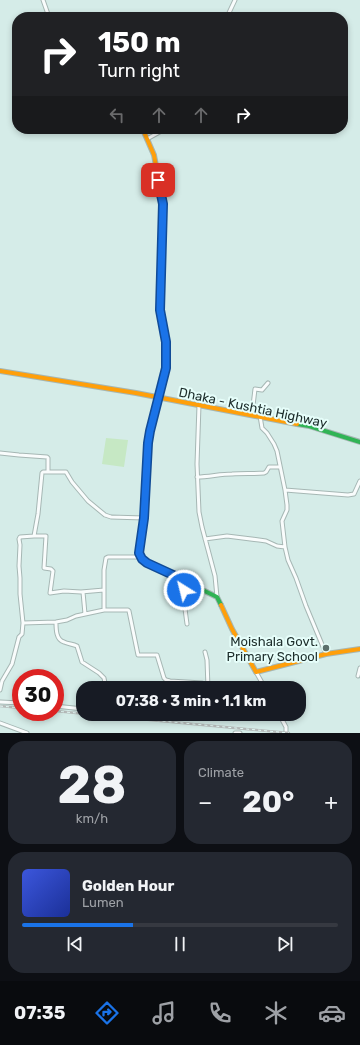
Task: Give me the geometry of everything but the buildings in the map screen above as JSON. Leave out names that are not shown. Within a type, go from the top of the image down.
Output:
[{"type":"street","points":[[43,0],[47,12]]},
{"type":"street","points":[[229,12],[235,0]]},
{"type":"street","points":[[144,134],[154,155],[163,204],[160,310],[166,342],[166,368],[148,443],[144,518],[139,553],[147,563],[217,597]]},
{"type":"street","points":[[147,139],[156,134]]},
{"type":"street","name":"Dhaka - Kushtia Highway","points":[[0,371],[252,414],[309,426],[360,442]]},
{"type":"street","points":[[252,414],[255,389],[262,390],[268,383]]},
{"type":"street","points":[[199,405],[197,464],[199,512],[214,576],[217,597],[232,629],[261,681]]},
{"type":"street","points":[[260,416],[262,428],[267,433],[277,451],[285,490],[287,510],[282,521],[288,560],[326,654]]},
{"type":"street","points":[[0,453],[47,457],[48,472]]},
{"type":"street","points":[[197,477],[264,473],[269,467],[280,467]]},
{"type":"street","points":[[34,536],[43,472],[66,472],[72,482],[88,501],[105,515],[111,517],[144,518]]},
{"type":"street","points":[[285,490],[348,495],[354,494],[360,481]]},
{"type":"street","points":[[0,690],[2,681],[12,664],[19,637],[22,634],[23,623],[18,566],[20,546],[18,538],[46,536],[44,568],[53,571],[50,593],[104,590]]},
{"type":"street","points":[[205,539],[227,536],[266,541],[277,546],[285,547]]},
{"type":"street","points":[[104,610],[104,570],[106,558],[140,556]]},
{"type":"street","points":[[184,580],[183,606],[187,624]]},
{"type":"street","points":[[83,592],[85,614]]},
{"type":"street","points":[[23,623],[56,622],[104,610],[129,610],[138,655],[157,655],[164,678],[170,681]]},
{"type":"street","points":[[56,622],[56,631],[60,640],[62,642],[77,646],[82,662],[99,673],[104,681]]},
{"type":"street","points":[[256,672],[326,654],[360,649]]},
{"type":"street","points":[[205,652],[208,681]]},
{"type":"street","points":[[358,676],[360,668]]},
{"type":"street","points":[[0,702],[12,703]]},
{"type":"street","points":[[64,707],[76,708]]},
{"type":"street","points":[[283,721],[286,727],[286,733]]},
{"type":"street","points":[[0,723],[27,733]]},
{"type":"street","points":[[15,733],[16,729]]},
{"type":"street","points":[[235,733],[240,733]]},
{"type":"green space","points":[[106,438],[128,440],[124,467],[102,464]]},
{"type":"railway","points":[[0,706],[12,707]]},
{"type":"railway","points":[[64,712],[289,733]]},
{"type":"traffic: fast","points":[[297,424],[309,426],[360,442]]},
{"type":"traffic: fast","points":[[147,464],[144,518],[139,553],[142,559],[147,563],[217,597],[221,605]]},
{"type":"traffic: slow","points":[[145,134],[154,155],[163,204],[160,310],[166,342],[166,368],[150,431],[147,464]]},
{"type":"traffic: slow","points":[[0,371],[136,393],[297,424]]},
{"type":"traffic: slow","points":[[221,605],[232,629],[256,672],[326,654],[360,649]]},
{"type":"place","name":"Moishala Govt. Primary School","points":[[326,648]]},
{"type":"route","points":[[158,180],[163,204],[160,310],[166,342],[166,368],[148,443],[144,518],[139,553],[142,559],[147,563],[184,580],[184,590]]}]
